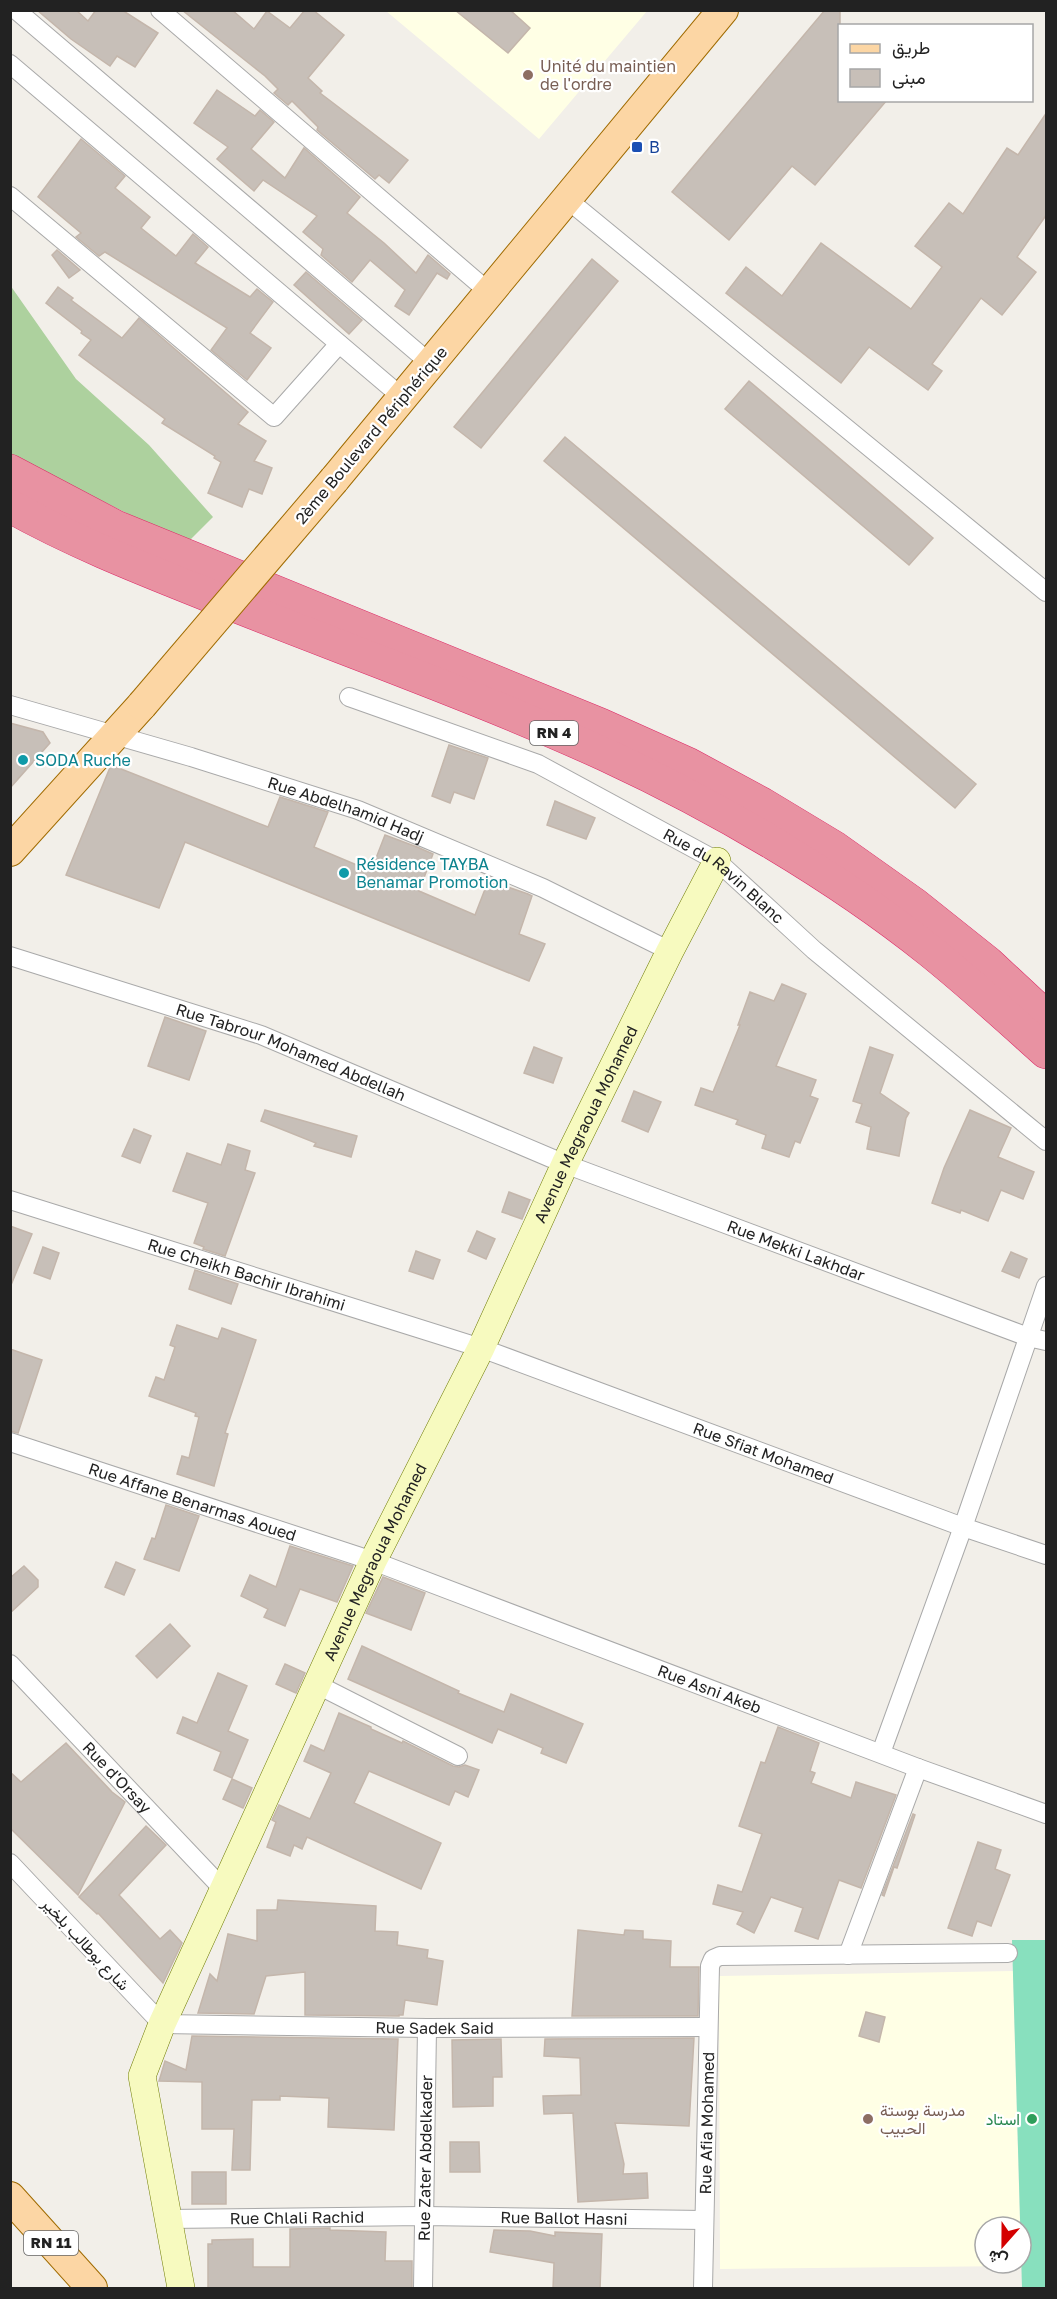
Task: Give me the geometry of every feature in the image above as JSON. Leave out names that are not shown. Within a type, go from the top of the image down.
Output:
[{"type":"highway","name":"RN 4","points":[[10,471],[116,527],[601,725],[688,764],[762,804],[843,854],[914,904],[988,963],[1047,1017]]},
{"type":"highway","name":"RN 4","points":[[10,506],[56,531],[117,559],[491,707],[604,754],[672,787],[761,837],[849,893],[928,950],[1047,1052]]},
{"type":"main road","name":"2ème Boulevard Périphérique","points":[[10,852],[142,705],[334,480],[723,10]]},
{"type":"main road","name":"RN 11","points":[[10,2197],[82,2285]]},
{"type":"street","points":[[16,10],[431,364]]},
{"type":"street","points":[[160,10],[490,293]]},
{"type":"street","points":[[10,64],[403,398]]},
{"type":"street","points":[[10,196],[274,417],[339,344]]},
{"type":"street","points":[[568,200],[1047,592]]},
{"type":"street","name":"Rue du Ravin Blanc","points":[[349,697],[537,764],[717,861],[814,950],[1047,1141]]},
{"type":"street","name":"Rue Abdelhamid Hadj","points":[[10,705],[191,757],[358,810],[543,888],[670,951]]},
{"type":"street","name":"Avenue Megraoua Mohamed","points":[[181,2289],[142,2076],[162,2024],[373,1561],[482,1348],[566,1164],[670,951],[717,861]]},
{"type":"street","name":"Rue Tabrour Mohamed Abdellah","points":[[10,956],[261,1035],[566,1164]]},
{"type":"street","name":"Rue Mekki Lakhdar","points":[[566,1164],[1028,1337],[1047,1341]]},
{"type":"street","name":"Rue Cheikh Bachir Ibrahimi","points":[[10,1200],[482,1348]]},
{"type":"street","points":[[881,1753],[1047,1286]]},
{"type":"street","name":"Rue Sfiat Mohamed","points":[[482,1348],[963,1527],[1047,1555]]},
{"type":"street","name":"Rue Affane Benarmas Aoued","points":[[10,1442],[373,1561]]},
{"type":"street","name":"Rue Asni Akeb","points":[[373,1561],[918,1768],[1047,1814]]},
{"type":"street","name":"Rue d'Orsay","points":[[10,1664],[224,1890]]},
{"type":"street","points":[[316,1684],[458,1756]]},
{"type":"street","points":[[918,1768],[848,1955],[1008,1953]]},
{"type":"street","name":"شارع بوطالب بلخير","points":[[10,1863],[162,2024]]},
{"type":"street","name":"Rue Afia Mohamed","points":[[703,2289],[707,2027],[710,1966],[713,1959],[720,1956],[848,1955]]},
{"type":"street","name":"Rue Sadek Said","points":[[162,2024],[427,2028],[707,2027]]},
{"type":"street","name":"Rue Zater Abdelkader","points":[[423,2289],[427,2028]]},
{"type":"street","name":"Rue Chlali Rachid","points":[[168,2219],[424,2216]]},
{"type":"street","name":"Rue Ballot Hasni","points":[[424,2216],[703,2220]]},
{"type":"shaded area","name":"Unité du maintien de l'ordre","points":[[386,11],[647,11],[539,139]]},
{"type":"shaded area","name":"مدرسة بوستة الحبيب","points":[[1013,1971],[1020,2215],[973,2215],[973,2266],[720,2269],[719,1976]]},
{"type":"green space","points":[[10,285],[76,379],[149,445],[213,517],[186,544],[11,454]]},
{"type":"green space","name":"استاد","points":[[1012,1940],[1046,1940],[1046,2288],[1022,2288],[1022,2275],[1033,2275],[1033,2215],[1020,2215]]},
{"type":"building","points":[[37,10],[76,10],[88,21],[96,10],[122,10],[158,33],[135,67],[117,56],[110,66],[71,39]]},
{"type":"building","points":[[182,10],[232,10],[254,29],[267,11],[290,28],[305,10],[313,10],[344,35],[308,78],[322,91],[320,93],[408,160],[389,183],[379,175],[375,179],[317,130],[318,127],[292,101],[288,105],[274,93],[278,89],[265,76]]},
{"type":"building","points":[[455,10],[510,10],[530,28],[508,53]]},
{"type":"building","points":[[825,10],[840,10],[838,102],[885,102],[815,185],[792,166],[729,240],[672,192]]},
{"type":"building","points":[[217,90],[255,116],[260,110],[274,122],[251,149],[285,178],[304,148],[360,197],[347,213],[416,273],[428,255],[450,274],[447,279],[437,273],[409,315],[395,306],[405,290],[370,260],[352,282],[321,255],[323,249],[303,232],[317,216],[263,180],[254,191],[217,159],[228,147],[194,123]]},
{"type":"building","points":[[1047,112],[1047,214],[1017,257],[1036,272],[1002,315],[981,298],[932,364],[942,371],[928,390],[869,347],[841,383],[726,293],[746,267],[782,296],[821,243],[911,309],[942,267],[915,246],[949,203],[963,214],[1007,148],[1018,155]]},
{"type":"building","points":[[81,139],[125,176],[115,188],[150,217],[141,228],[176,256],[193,234],[208,247],[195,263],[250,297],[257,289],[273,302],[250,333],[271,348],[247,380],[211,350],[227,328],[105,252],[99,256],[76,237],[81,233],[38,197]]},
{"type":"building","points":[[57,250],[80,270],[69,278],[52,255]]},
{"type":"building","points":[[592,259],[618,281],[481,448],[454,427]]},
{"type":"building","points":[[306,272],[362,320],[349,334],[294,285]]},
{"type":"building","points":[[58,287],[73,298],[71,300],[122,338],[139,318],[248,412],[238,424],[266,441],[254,461],[272,468],[262,494],[249,489],[242,507],[208,493],[221,462],[162,423],[165,419],[79,355],[91,340],[46,303]]},
{"type":"building","points":[[749,381],[933,538],[909,565],[725,409]]},
{"type":"building","points":[[565,437],[976,784],[955,808],[544,461]]},
{"type":"building","name":"SODA Ruche","points":[[10,723],[43,732],[50,743],[10,788]]},
{"type":"building","points":[[449,745],[488,758],[474,799],[454,792],[450,803],[432,796]]},
{"type":"building","name":"Résidence TAYBA Benamar Promotion","points":[[111,765],[268,827],[280,797],[328,812],[314,847],[371,871],[385,835],[417,847],[433,854],[419,891],[475,915],[487,884],[499,884],[532,896],[519,934],[545,944],[529,981],[185,842],[159,908],[66,875]]},
{"type":"building","points":[[555,801],[595,818],[586,839],[547,825]]},
{"type":"building","points":[[782,984],[806,994],[776,1066],[816,1080],[810,1096],[818,1099],[800,1143],[795,1141],[789,1157],[762,1148],[766,1135],[736,1124],[738,1120],[695,1105],[701,1088],[713,1092],[740,1025],[738,1025],[750,992],[774,1001]]},
{"type":"building","points":[[165,1017],[206,1031],[189,1080],[148,1066]]},
{"type":"building","points":[[534,1047],[562,1058],[553,1083],[524,1073]]},
{"type":"building","points":[[870,1047],[893,1055],[880,1093],[909,1113],[899,1156],[867,1149],[871,1127],[856,1122],[862,1104],[853,1101]]},
{"type":"building","points":[[634,1091],[661,1102],[648,1132],[622,1121]]},
{"type":"building","points":[[265,1110],[357,1136],[351,1157],[314,1146],[316,1143],[261,1121]]},
{"type":"building","points":[[970,1110],[1011,1128],[998,1157],[1034,1172],[1023,1199],[1001,1190],[988,1221],[961,1210],[960,1213],[932,1203],[944,1168]]},
{"type":"building","points":[[134,1129],[151,1136],[140,1163],[122,1156]]},
{"type":"building","points":[[228,1144],[250,1151],[245,1170],[255,1173],[225,1256],[203,1249],[204,1247],[194,1243],[208,1203],[173,1191],[187,1153],[221,1165]]},
{"type":"building","points":[[509,1192],[530,1200],[522,1219],[502,1212]]},
{"type":"building","points":[[10,1226],[32,1234],[11,1285],[10,1285]]},
{"type":"building","points":[[477,1231],[495,1239],[486,1259],[468,1251]]},
{"type":"building","points":[[43,1247],[59,1253],[50,1279],[34,1273]]},
{"type":"building","points":[[416,1251],[440,1260],[433,1279],[409,1271]]},
{"type":"building","points":[[1011,1252],[1027,1259],[1019,1278],[1002,1271]]},
{"type":"building","points":[[195,1270],[238,1284],[231,1304],[189,1289]]},
{"type":"building","points":[[177,1325],[218,1339],[222,1328],[256,1340],[225,1433],[228,1434],[214,1486],[177,1474],[182,1456],[189,1458],[199,1417],[195,1416],[196,1413],[149,1396],[156,1377],[164,1380],[175,1347],[170,1345]]},
{"type":"building","points":[[10,1349],[42,1360],[18,1433],[10,1431]]},
{"type":"building","points":[[166,1505],[199,1516],[179,1571],[144,1559],[152,1538],[155,1539]]},
{"type":"building","points":[[290,1546],[353,1566],[337,1602],[300,1589],[285,1626],[264,1617],[268,1609],[241,1596],[250,1575],[276,1587]]},
{"type":"building","points":[[116,1562],[135,1570],[124,1595],[105,1587]]},
{"type":"building","points":[[24,1566],[38,1580],[38,1587],[10,1613],[10,1578]]},
{"type":"building","points":[[383,1577],[425,1593],[411,1630],[366,1613]]},
{"type":"building","points":[[170,1624],[190,1646],[157,1678],[136,1656]]},
{"type":"building","points":[[362,1646],[459,1691],[458,1693],[504,1712],[511,1694],[583,1724],[566,1763],[541,1753],[543,1748],[498,1729],[492,1743],[348,1679]]},
{"type":"building","points":[[285,1664],[305,1673],[296,1693],[276,1684]]},
{"type":"building","points":[[218,1673],[247,1686],[228,1731],[248,1740],[232,1778],[214,1770],[221,1752],[177,1733],[183,1717],[197,1723]]},
{"type":"building","points":[[339,1713],[453,1766],[465,1765],[479,1770],[468,1797],[455,1791],[449,1805],[369,1771],[354,1803],[441,1843],[421,1889],[307,1837],[302,1849],[294,1845],[290,1856],[267,1847],[276,1822],[272,1820],[279,1805],[310,1819],[331,1773],[304,1761],[311,1745],[324,1751]]},
{"type":"building","points":[[778,1727],[819,1743],[810,1771],[815,1773],[811,1783],[851,1798],[856,1782],[896,1795],[861,1888],[839,1880],[818,1939],[795,1931],[803,1908],[771,1897],[754,1933],[737,1924],[743,1912],[713,1904],[718,1885],[742,1892],[762,1834],[739,1826],[761,1762],[765,1763]]},
{"type":"building","points":[[66,1743],[112,1792],[125,1802],[78,1895],[10,1828],[10,1772],[21,1782]]},
{"type":"building","points":[[232,1779],[252,1788],[243,1808],[223,1799]]},
{"type":"building","points":[[913,1814],[915,1815],[897,1868],[894,1867],[884,1896],[882,1895]]},
{"type":"building","points":[[146,1826],[166,1845],[119,1895],[160,1939],[170,1930],[182,1943],[163,1983],[98,1913],[79,1897]]},
{"type":"building","points":[[978,1842],[1001,1850],[995,1869],[1010,1875],[991,1926],[977,1921],[972,1936],[948,1928]]},
{"type":"building","points":[[278,1900],[376,1906],[375,1931],[398,1932],[397,1945],[428,1950],[427,1958],[443,1961],[437,2005],[405,2000],[403,2015],[399,2016],[305,2015],[305,1972],[266,1976],[254,2014],[198,2013],[210,1974],[217,1981],[228,1934],[257,1941],[257,1910],[277,1910]]},
{"type":"building","points":[[578,1930],[624,1935],[625,1930],[643,1931],[643,1939],[671,1941],[670,1967],[699,1967],[698,2016],[572,2016]]},
{"type":"building","points":[[866,2012],[885,2017],[879,2042],[859,2036]]},
{"type":"building","points":[[192,2036],[398,2039],[394,2130],[328,2127],[329,2098],[280,2096],[280,2100],[252,2100],[250,2170],[232,2170],[234,2129],[202,2129],[202,2082],[159,2081],[165,2061],[186,2070]]},
{"type":"building","points":[[694,2038],[689,2126],[615,2123],[624,2164],[623,2174],[647,2173],[648,2198],[578,2202],[573,2113],[544,2114],[543,2096],[581,2095],[580,2058],[544,2056],[545,2039]]},
{"type":"building","points":[[501,2039],[502,2077],[493,2077],[493,2106],[453,2107],[452,2040]]},
{"type":"building","points":[[450,2142],[479,2142],[480,2172],[450,2172]]},
{"type":"building","points":[[192,2172],[226,2172],[226,2204],[192,2204]]},
{"type":"building","points":[[330,2228],[330,2230],[386,2232],[385,2261],[412,2261],[412,2289],[208,2289],[208,2244],[212,2244],[212,2240],[253,2239],[253,2267],[290,2267],[290,2229]]},
{"type":"building","points":[[494,2230],[530,2231],[555,2236],[555,2232],[602,2234],[600,2289],[553,2289],[554,2263],[490,2252]]},
{"type":"place","name":"Unité du maintien de l'ordre","points":[[528,75]]},
{"type":"place","name":"B","points":[[637,147]]},
{"type":"place","name":"SODA Ruche","points":[[23,760]]},
{"type":"place","name":"Résidence TAYBA Benamar Promotion","points":[[344,873]]},
{"type":"place","name":"مدرسة بوستة الحبيب","points":[[868,2119]]},
{"type":"place","name":"استاد","points":[[1032,2119]]}]
